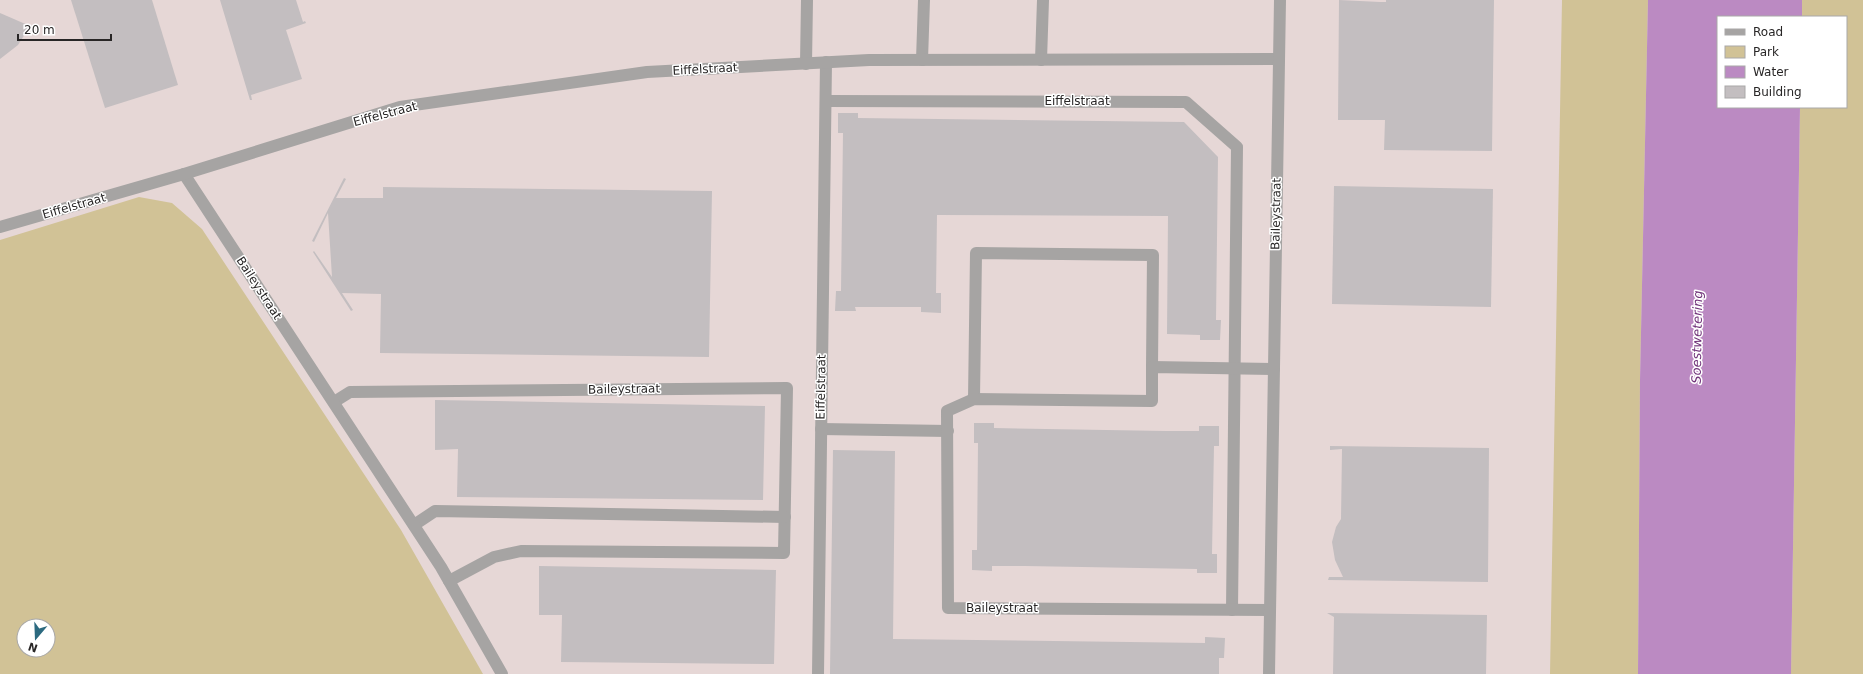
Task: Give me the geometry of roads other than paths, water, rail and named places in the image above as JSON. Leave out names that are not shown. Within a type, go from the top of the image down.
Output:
[{"type":"street","points":[[806,64],[807,0]]},
{"type":"street","points":[[922,60],[924,0]]},
{"type":"street","points":[[1041,60],[1043,0]]},
{"type":"street","name":"Baileystraat","points":[[1269,674],[1280,0]]},
{"type":"street","name":"Eiffelstraat","points":[[0,227],[184,174],[400,107],[647,72],[826,62],[922,60],[1279,59]]},
{"type":"street","name":"Eiffelstraat","points":[[818,674],[826,62]]},
{"type":"street","name":"Eiffelstraat","points":[[826,101],[1186,102],[1237,147],[1234,369]]},
{"type":"street","name":"Baileystraat","points":[[184,174],[414,525],[449,581],[502,674]]},
{"type":"street","points":[[974,399],[976,253],[1153,255],[1152,367],[1274,369]]},
{"type":"street","name":"Baileystraat","points":[[1152,367],[1152,401],[974,399],[947,411],[948,608],[1270,610]]},
{"type":"street","points":[[1232,610],[1234,369]]},
{"type":"street","name":"Baileystraat","points":[[334,402],[350,392],[787,388],[784,553],[521,551],[494,557],[449,581]]},
{"type":"street","points":[[821,429],[948,431]]},
{"type":"street","points":[[414,525],[435,511],[785,518]]},
{"type":"water","name":"Soestwetering","points":[[1648,0],[1802,0],[1802,16],[1717,16],[1717,108],[1800,108],[1791,674],[1638,674],[1640,380]]}]
